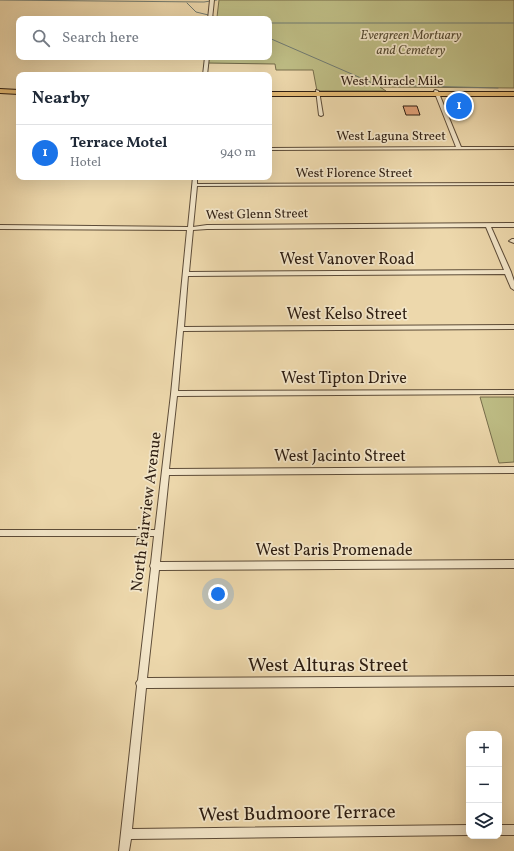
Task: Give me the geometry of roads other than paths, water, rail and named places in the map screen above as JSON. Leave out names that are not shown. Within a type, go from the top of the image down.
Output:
[{"type":"highway","points":[[0,88],[16,88]]},
{"type":"highway","points":[[0,91],[16,92]]},
{"type":"highway","name":"West Miracle Mile","points":[[272,91],[514,94]]},
{"type":"highway","name":"West Miracle Mile","points":[[437,93],[514,91]]},
{"type":"highway","name":"West Miracle Mile","points":[[272,94],[318,92]]},
{"type":"street","points":[[210,16],[212,1]]},
{"type":"street","points":[[205,72],[207,60]]},
{"type":"street","points":[[318,92],[321,116]]},
{"type":"street","points":[[437,93],[459,148]]},
{"type":"street","name":"West Laguna Street","points":[[272,149],[354,147],[514,148]]},
{"type":"street","name":"West Florence Street","points":[[195,181],[514,184]]},
{"type":"street","name":"North Fairview Avenue","points":[[124,851],[154,566],[166,472],[195,181]]},
{"type":"street","points":[[488,225],[514,288]]},
{"type":"street","name":"West Glenn Street","points":[[0,227],[190,228],[514,225]]},
{"type":"street","name":"West Vanover Road","points":[[186,274],[508,272]]},
{"type":"street","name":"West Kelso Street","points":[[180,329],[514,327]]},
{"type":"street","name":"West Tipton Drive","points":[[174,394],[514,392]]},
{"type":"street","name":"West Jacinto Street","points":[[166,472],[514,470]]},
{"type":"street","points":[[1,533],[158,534]]},
{"type":"street","name":"West Paris Promenade","points":[[154,566],[514,564]]},
{"type":"street","name":"West Alturas Street","points":[[142,683],[514,681]]},
{"type":"street","name":"West Budmoore Terrace","points":[[126,834],[466,830]]},
{"type":"street","points":[[502,830],[514,830]]},
{"type":"waterway","points":[[0,0],[204,2],[217,0]]},
{"type":"waterway","points":[[187,3],[196,12],[213,16]]},
{"type":"waterway","points":[[272,23],[514,23]]},
{"type":"waterway","points":[[272,39],[377,85],[498,88]]},
{"type":"place","name":"Terrace Motel","points":[[459,106]]},
{"type":"park label","name":"Evergreen Mortuary and Cemetery","points":[[411,44]]}]
